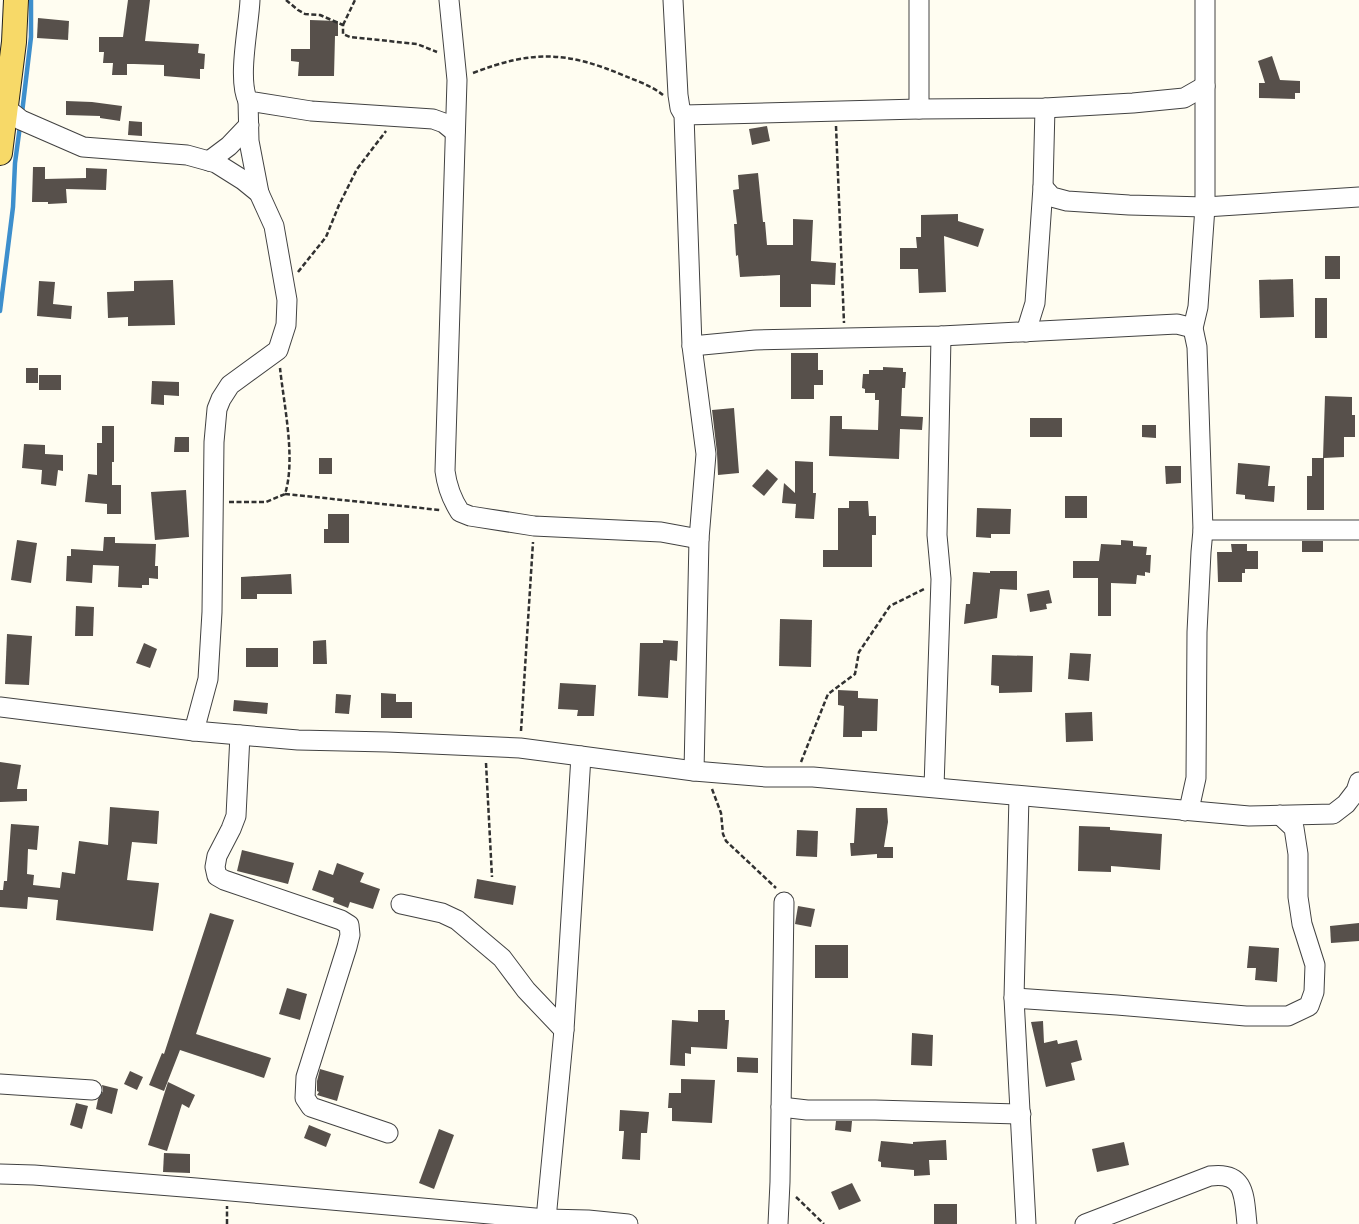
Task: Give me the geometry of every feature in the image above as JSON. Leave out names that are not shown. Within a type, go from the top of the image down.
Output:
[{"type":"main road","points":[[0,153],[14,42],[16,0]]},
{"type":"street","points":[[194,731],[208,679],[212,612],[214,442],[217,409],[220,399],[230,385],[278,350],[286,325],[287,300],[274,226],[260,193],[249,141],[248,101],[245,95],[244,77],[250,0]]},
{"type":"street","points":[[449,0],[457,80],[445,471],[448,488],[460,512],[470,516],[534,526],[661,532],[699,539]]},
{"type":"street","points":[[672,0],[682,112],[692,346],[706,454],[699,539],[700,771]]},
{"type":"street","points":[[919,109],[920,0]]},
{"type":"street","points":[[1185,811],[1190,805],[1196,778],[1197,632],[1203,530],[1197,347],[1193,328],[1198,307],[1205,207],[1205,0]]},
{"type":"street","points":[[682,112],[1045,108],[1184,98],[1205,86]]},
{"type":"street","points":[[1184,98],[1205,110]]},
{"type":"street","points":[[248,101],[311,110],[433,119],[444,123],[455,132]]},
{"type":"street","points":[[6,108],[21,120],[82,147],[187,155],[216,163],[260,193]]},
{"type":"street","points":[[1026,332],[1035,303],[1043,187],[1045,108]]},
{"type":"street","points":[[208,161],[229,146],[249,125]]},
{"type":"street","points":[[1043,187],[1052,197],[1067,201],[1205,207],[1359,197]]},
{"type":"street","points":[[692,346],[755,340],[941,336],[1177,324],[1193,328]]},
{"type":"street","points":[[934,787],[941,579],[938,535],[941,336]]},
{"type":"street","points":[[1203,530],[1359,530]]},
{"type":"street","points":[[0,707],[194,731],[298,740],[520,748],[766,778],[786,776],[934,787],[1249,816],[1333,814],[1346,804],[1356,791],[1359,782]]},
{"type":"street","points":[[240,735],[236,816],[217,856],[215,867],[217,876],[341,920],[349,925],[348,947],[306,1077],[305,1098],[311,1107],[388,1133]]},
{"type":"street","points":[[546,1220],[564,1030],[581,756]]},
{"type":"street","points":[[1019,796],[1014,998],[1026,1224]]},
{"type":"street","points":[[1014,998],[1126,1005],[1246,1016],[1288,1016],[1310,1006],[1314,992],[1315,965],[1302,924],[1298,897],[1298,854],[1294,828],[1280,815]]},
{"type":"street","points":[[778,1224],[784,902]]},
{"type":"street","points":[[402,904],[442,913],[457,920],[502,958],[526,990],[564,1030]]},
{"type":"street","points":[[0,1084],[92,1090]]},
{"type":"street","points":[[781,1107],[808,1110],[1021,1114]]},
{"type":"street","points":[[0,1174],[196,1188],[434,1216],[588,1220],[628,1224]]},
{"type":"street","points":[[1085,1224],[1210,1176],[1220,1175],[1230,1176],[1242,1190],[1247,1224]]},
{"type":"path","points":[[286,0],[305,14],[320,15],[343,25]]},
{"type":"path","points":[[355,0],[343,25],[343,34],[350,38],[417,44],[455,60]]},
{"type":"path","points":[[457,80],[518,59],[538,56],[559,56],[607,69],[630,78],[659,92],[682,112]]},
{"type":"path","points":[[835,111],[844,337]]},
{"type":"path","points":[[285,287],[326,237],[357,168],[397,116]]},
{"type":"path","points":[[278,350],[289,453],[289,481],[285,494]]},
{"type":"path","points":[[213,502],[266,502],[285,494],[460,512]]},
{"type":"path","points":[[520,748],[534,526]]},
{"type":"path","points":[[786,776],[799,766],[828,694],[855,674],[859,652],[890,606],[941,579]]},
{"type":"path","points":[[486,746],[492,877]]},
{"type":"path","points":[[700,771],[721,813],[726,841],[749,860],[778,890],[784,902]]},
{"type":"path","points":[[780,1182],[824,1224]]},
{"type":"building","points":[[128,0],[150,0],[145,41],[199,44],[198,53],[205,54],[204,69],[200,69],[200,79],[164,76],[164,65],[127,64],[127,75],[112,75],[113,63],[103,63],[104,52],[99,52],[99,37],[123,37]]},
{"type":"building","points":[[38,18],[69,21],[68,40],[37,38]]},
{"type":"building","points":[[310,20],[338,21],[338,36],[335,36],[334,76],[298,76],[299,62],[291,61],[291,49],[310,49]]},
{"type":"building","points":[[1272,56],[1280,80],[1300,81],[1300,93],[1295,93],[1295,99],[1259,98],[1259,83],[1265,83],[1258,61]]},
{"type":"building","points":[[66,101],[122,106],[120,121],[100,118],[100,116],[66,115]]},
{"type":"building","points":[[129,121],[142,122],[142,136],[128,135]]},
{"type":"building","points":[[767,126],[770,141],[752,145],[749,129]]},
{"type":"building","points":[[33,167],[45,167],[45,179],[86,178],[86,168],[107,169],[106,190],[66,189],[67,203],[48,204],[48,202],[32,202]]},
{"type":"building","points":[[758,173],[767,245],[793,245],[793,219],[813,220],[811,261],[836,263],[835,285],[811,284],[811,307],[780,307],[780,275],[740,277],[738,255],[736,256],[734,224],[737,224],[733,190],[739,189],[738,175]]},
{"type":"building","points":[[958,214],[958,221],[984,229],[978,247],[944,236],[946,292],[919,293],[918,269],[900,269],[900,248],[917,248],[916,237],[921,237],[921,215]]},
{"type":"building","points":[[1325,256],[1340,256],[1340,279],[1325,279]]},
{"type":"building","points":[[1293,279],[1294,317],[1260,318],[1259,280]]},
{"type":"building","points":[[173,280],[175,325],[128,326],[128,317],[108,318],[107,292],[134,291],[134,281]]},
{"type":"building","points":[[39,281],[55,282],[53,304],[72,306],[71,319],[37,316]]},
{"type":"building","points":[[1315,298],[1327,298],[1327,338],[1315,338]]},
{"type":"building","points":[[791,353],[818,353],[818,370],[823,370],[823,385],[814,385],[814,399],[791,399]]},
{"type":"building","points":[[883,367],[903,368],[903,372],[906,372],[905,388],[902,388],[901,416],[923,417],[922,430],[900,429],[899,459],[829,456],[830,416],[842,416],[842,429],[878,430],[879,400],[875,400],[875,393],[865,393],[865,389],[862,388],[863,374],[869,374],[869,370],[883,370]]},
{"type":"building","points":[[26,368],[38,368],[38,383],[26,383]]},
{"type":"building","points":[[39,375],[61,375],[61,390],[39,390]]},
{"type":"building","points":[[152,381],[179,382],[179,396],[164,395],[164,405],[151,404]]},
{"type":"building","points":[[1325,396],[1352,397],[1352,415],[1355,415],[1355,437],[1344,437],[1344,457],[1324,458],[1324,510],[1307,510],[1307,476],[1312,476],[1312,458],[1323,458]]},
{"type":"building","points":[[734,408],[739,473],[718,475],[712,410]]},
{"type":"building","points":[[1030,418],[1062,418],[1062,437],[1030,437]]},
{"type":"building","points":[[1142,425],[1156,425],[1156,438],[1142,437]]},
{"type":"building","points":[[102,426],[114,426],[112,485],[121,485],[121,514],[107,514],[107,504],[85,502],[88,474],[97,475],[97,443],[102,443]]},
{"type":"building","points":[[175,437],[189,437],[189,452],[174,452]]},
{"type":"building","points":[[24,444],[45,445],[45,454],[63,455],[63,471],[58,470],[56,486],[41,484],[42,470],[22,468]]},
{"type":"building","points":[[319,458],[332,458],[332,474],[319,474]]},
{"type":"building","points":[[795,461],[813,462],[813,493],[816,493],[814,519],[795,518],[796,504],[782,503],[784,483],[795,493]]},
{"type":"building","points":[[1238,463],[1270,466],[1268,486],[1275,486],[1274,502],[1245,499],[1245,495],[1236,494]]},
{"type":"building","points":[[1165,466],[1181,466],[1181,483],[1166,484]]},
{"type":"building","points":[[767,469],[778,479],[764,496],[752,486]]},
{"type":"building","points":[[186,490],[189,537],[155,540],[151,492]]},
{"type":"building","points":[[1065,496],[1087,496],[1087,518],[1065,518]]},
{"type":"building","points":[[849,501],[868,501],[869,516],[876,516],[876,535],[872,535],[872,567],[823,567],[823,550],[838,550],[838,508],[849,508]]},
{"type":"building","points":[[977,508],[1011,509],[1010,534],[991,534],[991,538],[976,537]]},
{"type":"building","points":[[328,514],[349,514],[349,543],[324,543],[324,529],[328,529]]},
{"type":"building","points":[[104,537],[115,537],[115,543],[156,544],[155,566],[158,566],[158,579],[149,578],[149,585],[142,585],[142,588],[118,587],[119,566],[93,565],[92,583],[66,581],[67,556],[71,556],[71,549],[103,551]]},
{"type":"building","points":[[17,540],[37,543],[31,583],[11,580]]},
{"type":"building","points":[[1121,540],[1133,541],[1133,546],[1147,547],[1146,555],[1151,555],[1150,573],[1145,572],[1145,576],[1137,575],[1136,584],[1111,583],[1111,616],[1098,616],[1098,578],[1073,578],[1073,561],[1099,561],[1101,544],[1121,545]]},
{"type":"building","points":[[1302,541],[1323,541],[1323,552],[1302,552]]},
{"type":"building","points":[[1231,544],[1247,544],[1247,551],[1258,551],[1258,569],[1245,569],[1245,573],[1242,573],[1242,582],[1218,582],[1217,552],[1232,552]]},
{"type":"building","points":[[990,571],[1017,571],[1017,590],[1000,589],[997,618],[964,624],[966,604],[970,604],[973,572],[990,573]]},
{"type":"building","points":[[291,574],[292,594],[257,594],[257,599],[241,599],[241,577]]},
{"type":"building","points":[[1049,590],[1052,603],[1046,604],[1047,609],[1030,612],[1027,594]]},
{"type":"building","points":[[76,606],[94,607],[93,636],[75,636]]},
{"type":"building","points":[[780,619],[812,620],[811,667],[779,666]]},
{"type":"building","points":[[7,634],[32,636],[29,685],[5,684]]},
{"type":"building","points":[[326,640],[327,664],[313,664],[313,641]]},
{"type":"building","points":[[663,640],[678,641],[677,661],[670,660],[668,698],[638,696],[640,643],[663,643]]},
{"type":"building","points":[[144,643],[157,649],[150,668],[136,663]]},
{"type":"building","points":[[246,648],[278,648],[278,667],[246,667]]},
{"type":"building","points":[[1070,653],[1091,654],[1089,681],[1068,679]]},
{"type":"building","points":[[992,655],[1033,656],[1032,692],[999,693],[999,686],[991,685]]},
{"type":"building","points":[[560,683],[596,685],[594,716],[577,716],[578,710],[558,709]]},
{"type":"building","points":[[838,690],[858,691],[858,698],[878,699],[877,731],[862,731],[862,737],[843,737],[844,706],[838,705]]},
{"type":"building","points":[[381,693],[396,694],[396,702],[412,702],[412,718],[381,718]]},
{"type":"building","points":[[336,694],[351,695],[349,714],[335,713]]},
{"type":"building","points":[[234,700],[268,703],[267,714],[233,711]]},
{"type":"building","points":[[1092,712],[1093,741],[1066,742],[1065,713]]},
{"type":"building","points":[[0,762],[21,765],[17,789],[27,789],[27,801],[0,802]]},
{"type":"building","points":[[110,807],[159,811],[157,844],[132,842],[127,880],[159,883],[153,931],[56,920],[58,900],[28,897],[27,909],[0,907],[0,890],[3,890],[4,881],[7,881],[11,824],[39,826],[37,850],[28,849],[27,874],[34,875],[33,885],[60,888],[62,872],[75,874],[79,841],[108,845]]},
{"type":"building","points":[[856,808],[887,808],[888,822],[884,847],[893,847],[893,858],[877,858],[877,854],[851,856],[850,843],[854,843]]},
{"type":"building","points":[[1079,826],[1110,827],[1110,830],[1162,834],[1160,870],[1111,866],[1111,872],[1078,871]]},
{"type":"building","points":[[797,830],[818,831],[817,857],[796,856]]},
{"type":"building","points":[[242,850],[294,863],[288,884],[237,871]]},
{"type":"building","points":[[337,863],[364,873],[360,882],[380,889],[373,909],[350,902],[348,908],[333,902],[334,898],[312,890],[319,870],[333,875]]},
{"type":"building","points":[[477,879],[516,886],[513,905],[474,898]]},
{"type":"building","points":[[798,906],[815,909],[811,927],[795,924]]},
{"type":"building","points":[[210,913],[234,920],[196,1034],[271,1058],[264,1078],[180,1050],[164,1091],[149,1085],[162,1053],[164,1054]]},
{"type":"building","points":[[1359,923],[1359,941],[1331,943],[1330,926]]},
{"type":"building","points":[[815,945],[848,945],[848,978],[815,978]]},
{"type":"building","points":[[1249,946],[1279,948],[1277,982],[1255,980],[1256,968],[1247,968]]},
{"type":"building","points":[[287,988],[307,994],[300,1020],[279,1014]]},
{"type":"building","points":[[698,1010],[725,1010],[725,1020],[729,1020],[727,1049],[691,1047],[691,1054],[685,1053],[685,1066],[670,1065],[672,1020],[698,1022]]},
{"type":"building","points":[[1043,1021],[1044,1043],[1057,1040],[1058,1044],[1077,1040],[1082,1060],[1071,1063],[1075,1080],[1046,1087],[1031,1022]]},
{"type":"building","points":[[912,1033],[933,1035],[932,1066],[911,1065]]},
{"type":"building","points":[[737,1057],[758,1058],[758,1073],[737,1072]]},
{"type":"building","points":[[320,1069],[344,1076],[337,1101],[317,1095],[319,1092],[317,1091],[317,1081]]},
{"type":"building","points":[[130,1071],[143,1077],[137,1090],[124,1084]]},
{"type":"building","points":[[681,1079],[715,1080],[712,1123],[672,1121],[672,1108],[668,1108],[669,1093],[681,1093]]},
{"type":"building","points":[[168,1082],[195,1095],[189,1108],[182,1104],[167,1151],[148,1145]]},
{"type":"building","points":[[102,1085],[118,1089],[112,1114],[96,1109],[98,1099],[103,1091]]},
{"type":"building","points":[[76,1103],[88,1106],[82,1129],[70,1125]]},
{"type":"building","points":[[620,1110],[649,1112],[647,1133],[641,1133],[640,1160],[622,1159],[624,1131],[619,1131]]},
{"type":"building","points":[[836,1121],[852,1121],[851,1132],[835,1130]]},
{"type":"building","points":[[309,1125],[331,1134],[326,1147],[304,1138]]},
{"type":"building","points":[[439,1129],[454,1135],[434,1189],[419,1183]]},
{"type":"building","points":[[946,1140],[947,1160],[929,1160],[930,1175],[914,1176],[914,1170],[881,1167],[881,1162],[878,1161],[881,1141],[913,1144],[913,1142]]},
{"type":"building","points":[[1124,1142],[1129,1165],[1097,1172],[1092,1149]]},
{"type":"building","points":[[164,1153],[190,1154],[190,1173],[163,1172]]},
{"type":"building","points":[[852,1183],[861,1201],[839,1210],[831,1192]]},
{"type":"building","points":[[934,1204],[957,1204],[957,1224],[934,1224]]},
{"type":"waterway","points":[[22,113],[31,37],[31,0]]},
{"type":"waterway","points":[[0,311],[13,207],[15,163],[20,126]]}]
